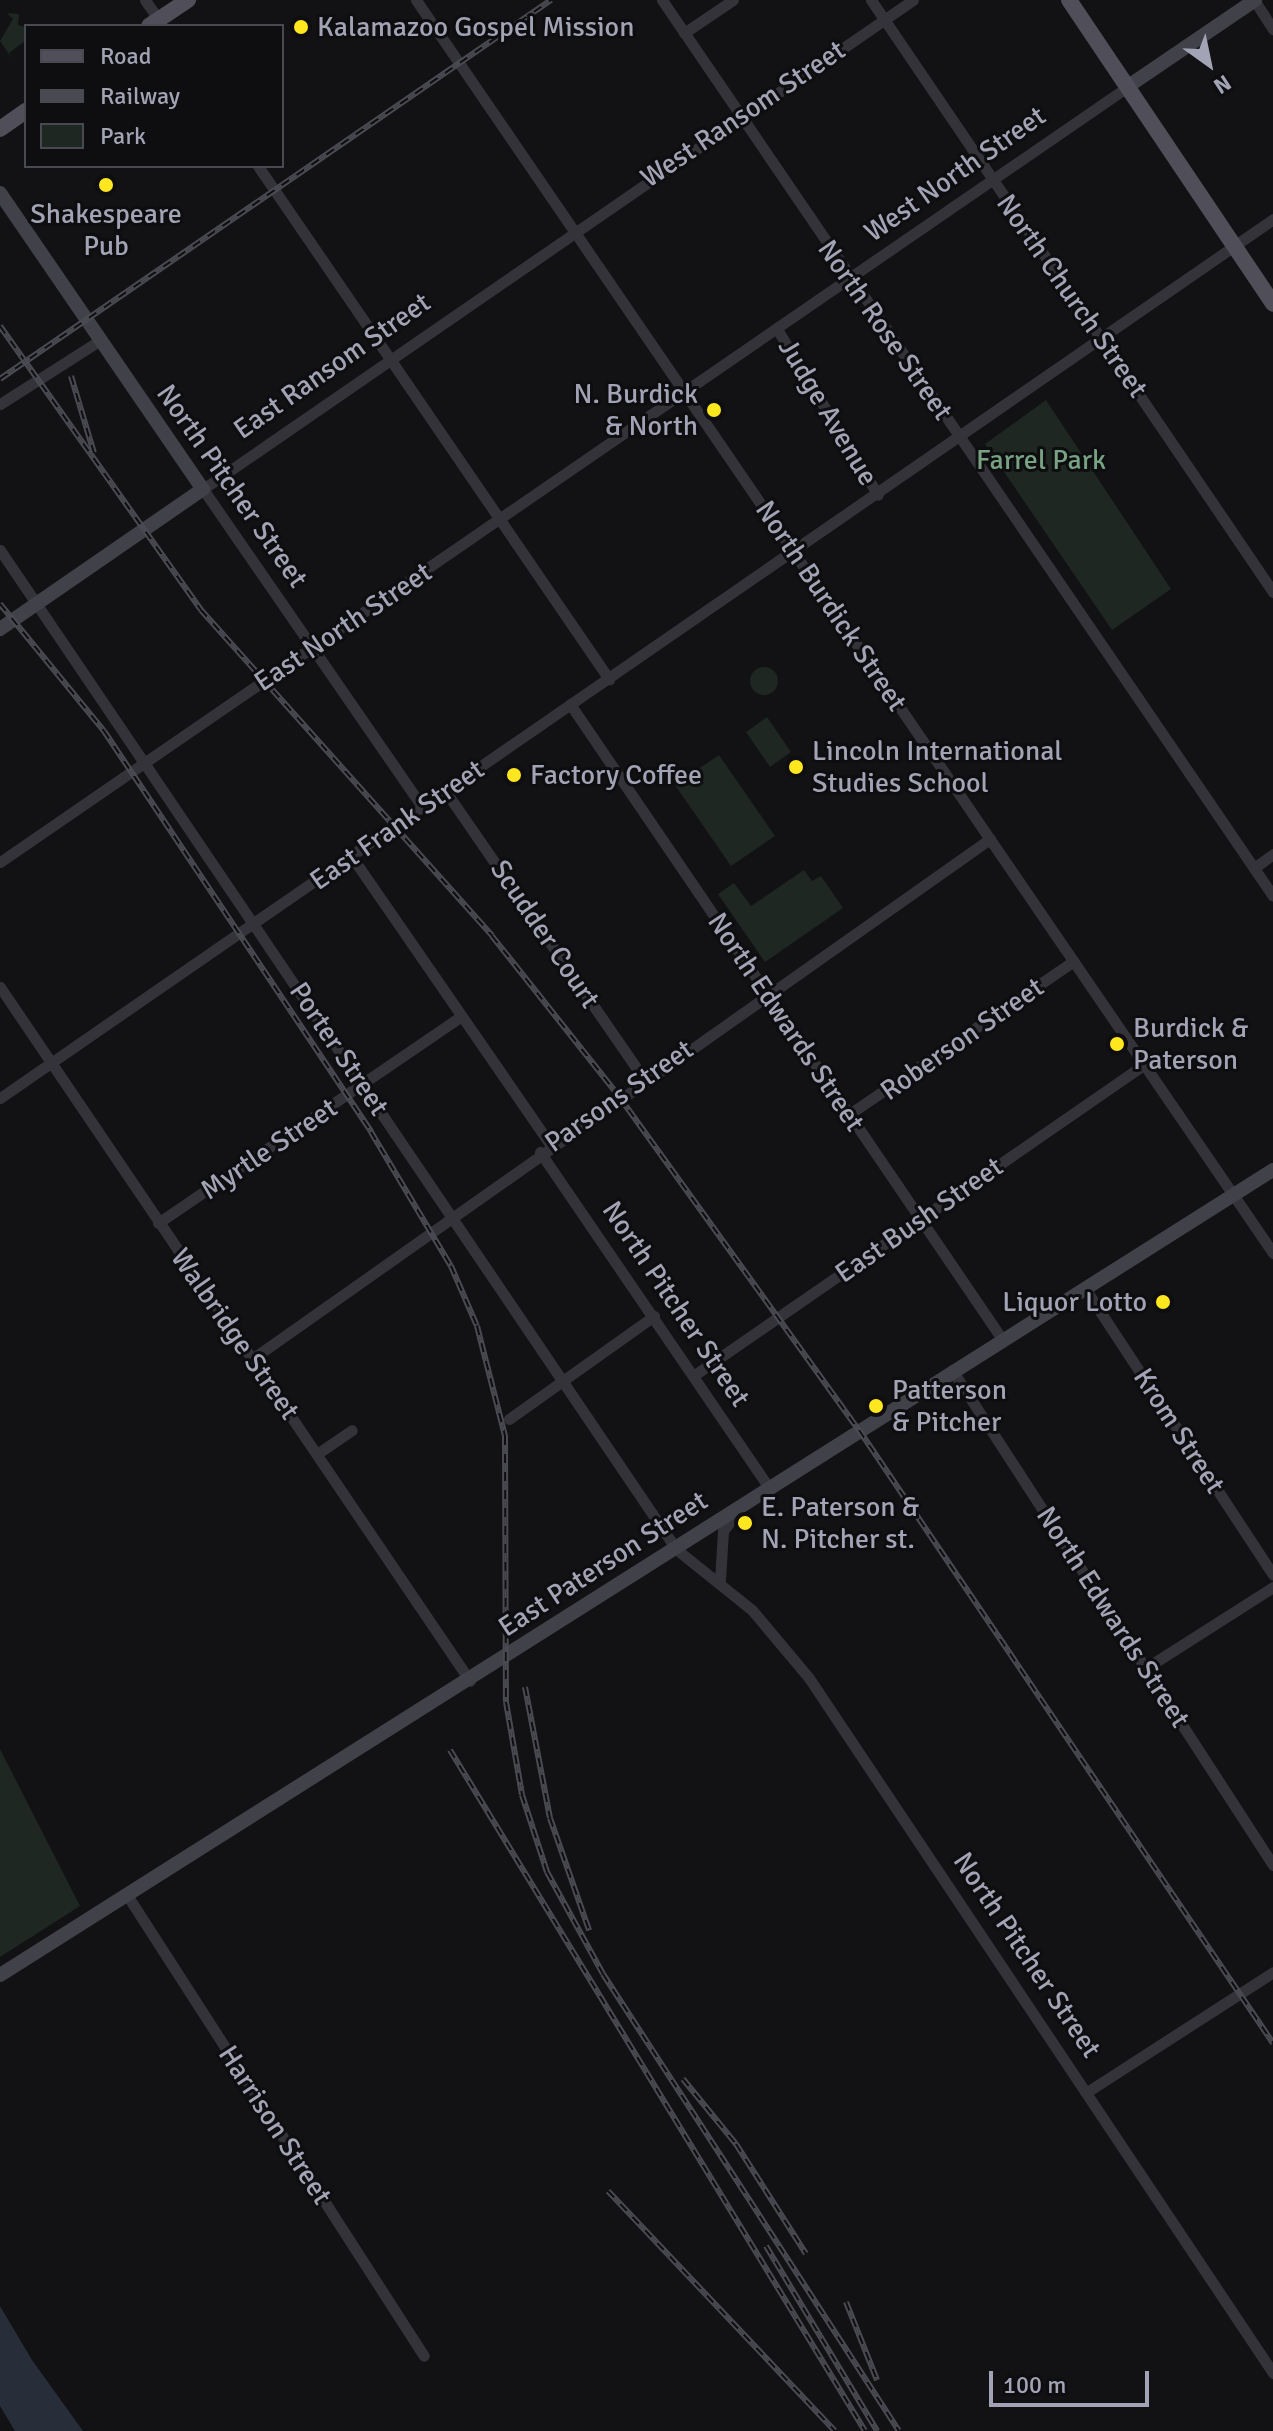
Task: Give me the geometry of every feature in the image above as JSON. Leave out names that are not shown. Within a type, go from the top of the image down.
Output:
[{"type":"main road","points":[[157,24],[188,0]]},
{"type":"main road","points":[[1069,0],[1273,304]]},
{"type":"main road","points":[[0,129],[24,112]]},
{"type":"street","points":[[145,0],[157,24]]},
{"type":"street","name":"North Burdick Street","points":[[416,0],[575,228],[1273,1253]]},
{"type":"street","name":"North Rose Street","points":[[662,0],[848,280],[962,439],[1273,896]]},
{"type":"street","points":[[684,33],[733,0]]},
{"type":"street","name":"North Church Street","points":[[871,0],[1273,592]]},
{"type":"street","name":"West Ransom Street","points":[[575,228],[913,0]]},
{"type":"street","points":[[1255,0],[1273,29]]},
{"type":"street","name":"West North Street","points":[[685,392],[1255,0]]},
{"type":"street","points":[[259,168],[609,679]]},
{"type":"street","name":"North Pitcher Street","points":[[0,193],[423,808]]},
{"type":"street","name":"East Frank Street","points":[[0,1098],[570,704],[962,439],[1273,219]]},
{"type":"street","name":"East Ransom Street","points":[[0,629],[575,228]]},
{"type":"street","name":"Judge Avenue","points":[[777,329],[878,495]]},
{"type":"street","points":[[0,404],[99,341]]},
{"type":"street","name":"East North Street","points":[[0,862],[685,392]]},
{"type":"street","name":"Porter Street","points":[[0,550],[565,1379],[676,1549]]},
{"type":"street","name":"North Edwards Street","points":[[570,704],[1002,1339]]},
{"type":"street","name":"Scudder Court","points":[[446,792],[643,1078]]},
{"type":"street","name":"Parsons Street","points":[[252,1359],[766,991],[990,839]]},
{"type":"street","points":[[1254,868],[1273,854]]},
{"type":"street","name":"North Pitcher Street","points":[[352,857],[768,1486]]},
{"type":"street","name":"Roberson Street","points":[[848,1115],[1074,961]]},
{"type":"street","name":"Walbridge Street","points":[[0,987],[470,1681]]},
{"type":"street","name":"Myrtle Street","points":[[158,1223],[459,1018]]},
{"type":"street","name":"East Bush Street","points":[[693,1376],[1145,1064]]},
{"type":"street","name":"East Paterson Street","points":[[0,1975],[470,1681],[768,1486],[1273,1170]]},
{"type":"street","name":"Krom Street","points":[[1084,1287],[1273,1575]]},
{"type":"street","points":[[509,1419],[654,1316]]},
{"type":"street","name":"North Edwards Street","points":[[952,1370],[1273,1865]]},
{"type":"street","points":[[317,1454],[352,1430]]},
{"type":"street","points":[[720,1580],[723,1531],[745,1502]]},
{"type":"street","name":"North Pitcher Street","points":[[676,1549],[720,1580],[793,1656],[1273,2373]]},
{"type":"street","points":[[1146,1668],[1273,1587]]},
{"type":"street","name":"Harrison Street","points":[[127,1895],[424,2356]]},
{"type":"street","points":[[1087,2092],[1273,1972]]},
{"type":"green space","points":[[7,13],[19,14],[18,25],[24,26],[24,42],[9,53],[13,60],[0,41],[13,19]]},
{"type":"green space","name":"Farrel Park","points":[[1046,400],[1171,589],[1112,630],[985,444]]},
{"type":"green space","points":[[764,667],[774,671],[778,681],[774,691],[764,695],[754,691],[750,681],[754,671]]},
{"type":"green space","points":[[767,717],[791,752],[770,767],[746,732]]},
{"type":"green space","points":[[719,755],[775,836],[731,866],[675,785]]},
{"type":"green space","points":[[804,870],[812,881],[821,876],[843,908],[765,962],[718,894],[734,883],[751,906]]},
{"type":"green space","points":[[0,1749],[80,1906],[0,1957]]},
{"type":"water","points":[[0,2306],[32,2360],[83,2431],[15,2431],[0,2406]]},
{"type":"railway","points":[[0,379],[551,0]]},
{"type":"railway","points":[[0,326],[201,610],[492,936],[618,1095],[859,1430],[1273,2043]]},
{"type":"railway","points":[[71,376],[94,453]]},
{"type":"railway","points":[[0,604],[104,731],[371,1132],[451,1266],[477,1326],[505,1436],[506,1702],[522,1795],[547,1872],[603,1974],[899,2431]]},
{"type":"railway","points":[[525,1687],[550,1818],[589,1930]]},
{"type":"railway","points":[[450,1750],[865,2431]]},
{"type":"railway","points":[[683,2079],[736,2144],[806,2254]]},
{"type":"railway","points":[[608,2191],[835,2431]]},
{"type":"railway","points":[[766,2246],[877,2431]]},
{"type":"railway","points":[[846,2302],[877,2380]]},
{"type":"place","name":"Kalamazoo Gospel Mission","points":[[301,27]]},
{"type":"place","name":"Shakespeare Pub","points":[[106,185]]},
{"type":"place","name":"N. Burdick & North","points":[[714,410]]},
{"type":"place","name":"Lincoln International Studies School","points":[[796,767]]},
{"type":"place","name":"Factory Coffee","points":[[514,775]]},
{"type":"place","name":"Burdick & Paterson","points":[[1117,1044]]},
{"type":"place","name":"Liquor Lotto","points":[[1163,1302]]},
{"type":"place","name":"Patterson & Pitcher","points":[[876,1406]]},
{"type":"place","name":"E. Paterson & N. Pitcher st.","points":[[745,1523]]}]
